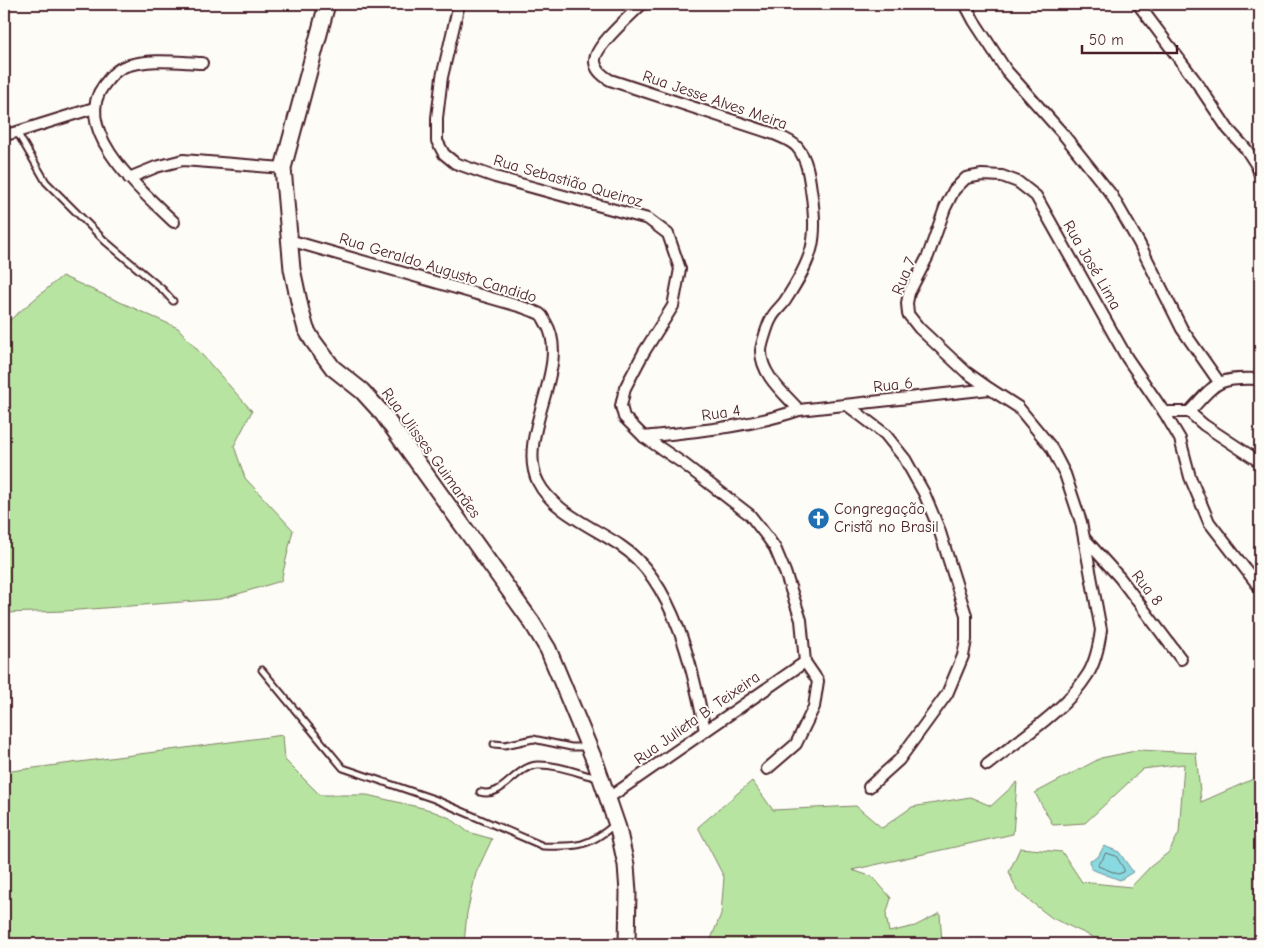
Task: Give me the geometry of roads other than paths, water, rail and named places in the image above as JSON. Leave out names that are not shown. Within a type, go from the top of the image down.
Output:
[{"type":"main road","name":"Rua Ulisses Guimarães","points":[[327,4],[283,168],[292,269],[306,329],[313,342],[333,368],[362,391],[382,413],[531,622],[548,649],[589,747],[616,823],[626,865],[628,892],[627,944]]},
{"type":"street","name":"Rua Sebastião Queiroz","points":[[459,4],[442,77],[437,118],[437,141],[444,154],[455,162],[496,177],[648,219],[668,234],[680,269],[673,306],[644,352],[625,388],[621,406],[624,416],[644,437],[684,464],[750,514],[775,548],[785,572],[801,620],[805,662],[818,682],[814,707],[796,744],[767,769]]},
{"type":"street","name":"Rua Jesse Alves Meira","points":[[642,4],[602,45],[596,54],[595,63],[600,73],[610,80],[774,134],[797,146],[807,166],[814,213],[815,233],[812,249],[803,270],[784,302],[770,319],[760,349],[762,362],[769,376],[799,410]]},
{"type":"street","points":[[965,4],[1006,70],[1063,134],[1111,194],[1128,223],[1182,329],[1219,382]]},
{"type":"street","points":[[1138,4],[1197,83],[1228,129],[1246,149],[1257,166],[1260,175]]},
{"type":"street","points":[[174,222],[129,178],[109,152],[98,132],[94,108],[99,91],[112,74],[125,66],[150,61],[202,63]]},
{"type":"street","points":[[4,133],[17,132],[94,108]]},
{"type":"street","points":[[129,178],[156,167],[183,160],[283,168]]},
{"type":"street","name":"Rua José Lima","points":[[966,178],[982,175],[1002,176],[1018,182],[1036,196],[1127,358],[1180,439],[1190,477],[1209,522],[1260,588]]},
{"type":"street","name":"Rua 7","points":[[966,178],[954,190],[945,208],[928,256],[910,293],[907,303],[908,314],[966,372],[990,389]]},
{"type":"street","name":"Rua Geraldo Augusto Candido","points":[[289,240],[514,304],[541,315],[548,327],[554,345],[547,389],[538,419],[534,442],[533,467],[538,482],[547,496],[573,516],[622,546],[654,578],[670,608],[683,646],[697,689],[705,731]]},
{"type":"street","points":[[1188,412],[1219,382],[1231,379],[1260,379]]},
{"type":"street","points":[[987,765],[1064,704],[1089,673],[1099,644],[1101,630],[1085,539],[1065,474],[1051,447],[1018,407],[990,389]]},
{"type":"street","name":"Rua 6","points":[[799,410],[990,389]]},
{"type":"street","points":[[847,405],[885,434],[915,477],[924,493],[938,529],[966,615],[966,640],[963,656],[947,694],[899,760],[870,787]]},
{"type":"street","name":"Rua 4","points":[[644,437],[751,423],[799,410]]},
{"type":"street","points":[[1164,412],[1188,412],[1204,425],[1260,462]]},
{"type":"street","name":"Rua 8","points":[[1085,539],[1120,578],[1181,659]]},
{"type":"street","name":"Rua Julieta B. Teixeira","points":[[607,799],[805,662]]},
{"type":"lane","points":[[17,132],[46,182],[105,242],[163,290],[173,301]]},
{"type":"lane","points":[[262,670],[343,768],[434,799],[543,846],[562,847],[588,843],[599,838],[616,823]]},
{"type":"lane","points":[[494,744],[505,745],[532,739],[571,746],[589,747]]},
{"type":"lane","points":[[480,792],[489,794],[496,792],[521,771],[538,765],[555,767],[600,779]]},
{"type":"water","points":[[1104,846],[1119,852],[1133,872],[1120,880],[1091,869],[1090,860],[1098,857]]},
{"type":"place","name":"Congregação Cristã no Brasil","points":[[818,518]]}]
